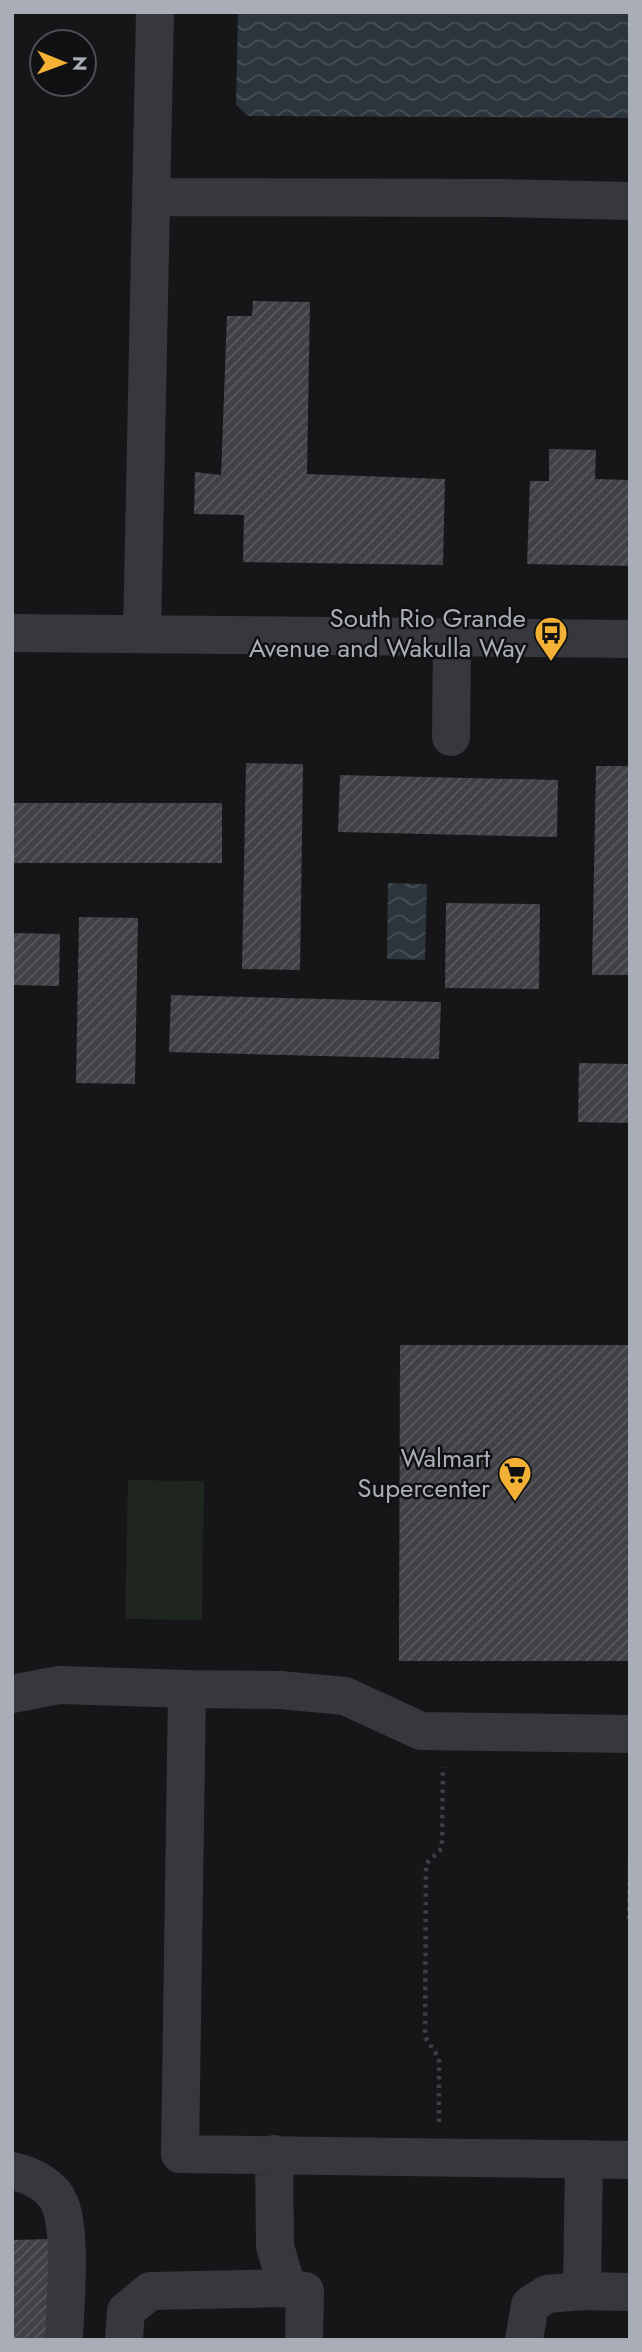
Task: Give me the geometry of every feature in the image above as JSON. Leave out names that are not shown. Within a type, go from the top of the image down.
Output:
[{"type":"street","points":[[142,634],[155,12]]},
{"type":"street","points":[[152,197],[630,201]]},
{"type":"street","points":[[12,633],[630,639]]},
{"type":"street","points":[[451,737],[452,637]]},
{"type":"street","points":[[12,1694],[59,1685],[280,1690],[345,1696],[421,1731],[630,1734]]},
{"type":"street","points":[[187,1689],[180,2154],[630,2160]]},
{"type":"street","points":[[274,2154],[275,2246],[287,2288]]},
{"type":"street","points":[[582,2291],[584,2159]]},
{"type":"street","points":[[12,2171],[24,2173],[44,2184],[59,2202],[66,2232],[64,2340]]},
{"type":"street","points":[[124,2340],[125,2311],[150,2291],[287,2288],[305,2291],[304,2340]]},
{"type":"street","points":[[524,2340],[530,2305],[547,2294],[630,2291]]},
{"type":"path","points":[[438,2157],[439,2058],[425,2038],[426,1864],[442,1848],[443,1759]]},
{"type":"path","points":[[629,1919],[630,1855]]},
{"type":"shaded area","points":[[128,1480],[204,1481],[202,1620],[125,1619]]},
{"type":"water","points":[[238,12],[630,12],[630,118],[248,116],[236,105]]},
{"type":"water","points":[[388,883],[427,884],[425,960],[387,959]]},
{"type":"building","points":[[253,301],[310,302],[307,474],[445,479],[443,565],[243,562],[244,515],[194,514],[195,472],[221,475],[227,316],[252,316]]},
{"type":"building","points":[[549,449],[596,450],[595,479],[630,480],[630,566],[527,564],[530,481],[549,481]]},
{"type":"building","points":[[246,763],[303,764],[300,970],[242,969]]},
{"type":"building","points":[[596,766],[630,766],[630,975],[592,975]]},
{"type":"building","points":[[340,775],[558,780],[557,837],[338,832]]},
{"type":"building","points":[[12,803],[222,803],[222,863],[12,863]]},
{"type":"building","points":[[446,903],[540,904],[539,989],[445,988]]},
{"type":"building","points":[[79,917],[138,918],[135,1084],[76,1083]]},
{"type":"building","points":[[12,933],[60,934],[59,986],[12,985]]},
{"type":"building","points":[[171,995],[441,1002],[439,1059],[169,1052]]},
{"type":"building","points":[[579,1063],[630,1064],[630,1123],[578,1122]]},
{"type":"building","name":"Walmart Supercenter","points":[[400,1345],[630,1345],[630,1661],[399,1661]]},
{"type":"building","points":[[50,2239],[50,2340],[12,2340],[12,2240]]},
{"type":"place","name":"South Rio Grande Avenue and Wakulla Way","points":[[551,663]]},
{"type":"place","name":"Walmart Supercenter","points":[[515,1503]]}]
